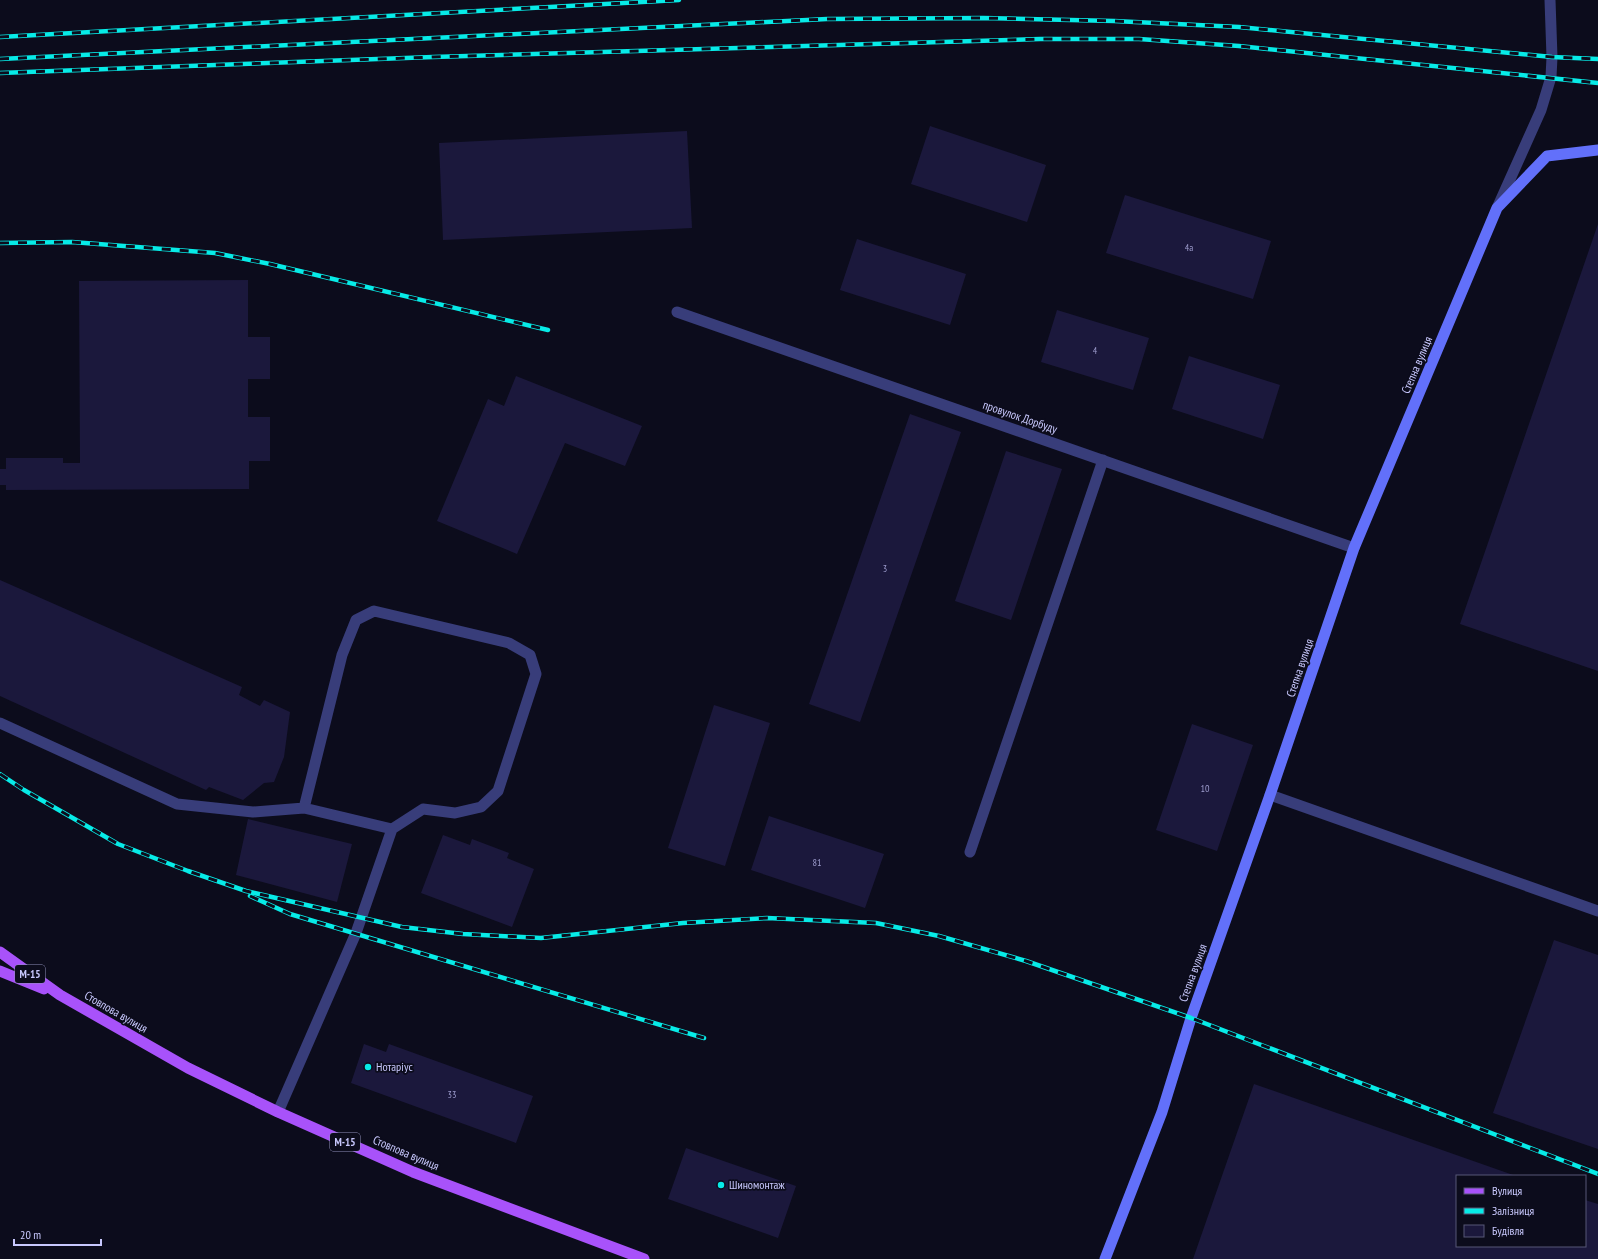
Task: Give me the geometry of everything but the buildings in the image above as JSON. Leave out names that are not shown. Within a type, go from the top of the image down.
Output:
[{"type":"main road","name":"Степна вулиця","points":[[1105,1259],[1162,1112],[1191,1018],[1270,795],[1354,548],[1497,208],[1547,156],[1598,150]]},
{"type":"main road","name":"Стовпова вулиця","points":[[0,952],[60,995],[188,1068],[278,1112],[413,1172],[644,1259]]},
{"type":"main road","name":"Стовпова вулиця","points":[[0,971],[60,995]]},
{"type":"lane","points":[[1497,208],[1541,110],[1551,77],[1552,57],[1550,0]]},
{"type":"lane","name":"провулок Дорбуду","points":[[677,312],[1354,548]]},
{"type":"lane","points":[[970,852],[1103,460]]},
{"type":"lane","points":[[278,1112],[356,933],[392,829],[423,809],[455,813],[481,807],[498,791],[536,674],[530,655],[509,643],[374,611],[356,620],[342,655],[304,808]]},
{"type":"lane","points":[[0,723],[177,804],[253,812],[304,808],[392,829]]},
{"type":"lane","points":[[1270,795],[1598,911]]},
{"type":"railway","points":[[0,37],[679,0]]},
{"type":"railway","points":[[0,59],[827,19],[983,18],[1114,21],[1239,27],[1552,57],[1598,59]]},
{"type":"railway","points":[[0,73],[433,57],[1040,39],[1139,39],[1239,46],[1598,83]]},
{"type":"railway","points":[[0,243],[72,242],[215,253],[270,264],[548,330]]},
{"type":"railway","points":[[0,774],[24,790],[118,844],[188,871],[246,891],[402,927],[463,934],[541,938],[683,923],[767,918],[876,923],[939,936],[1026,961],[1191,1018],[1598,1174]]},
{"type":"railway","points":[[250,896],[290,914],[704,1038]]},
{"type":"place","name":"Нотаріус","points":[[368,1067]]},
{"type":"place","name":"Шиномонтаж","points":[[721,1185]]}]
